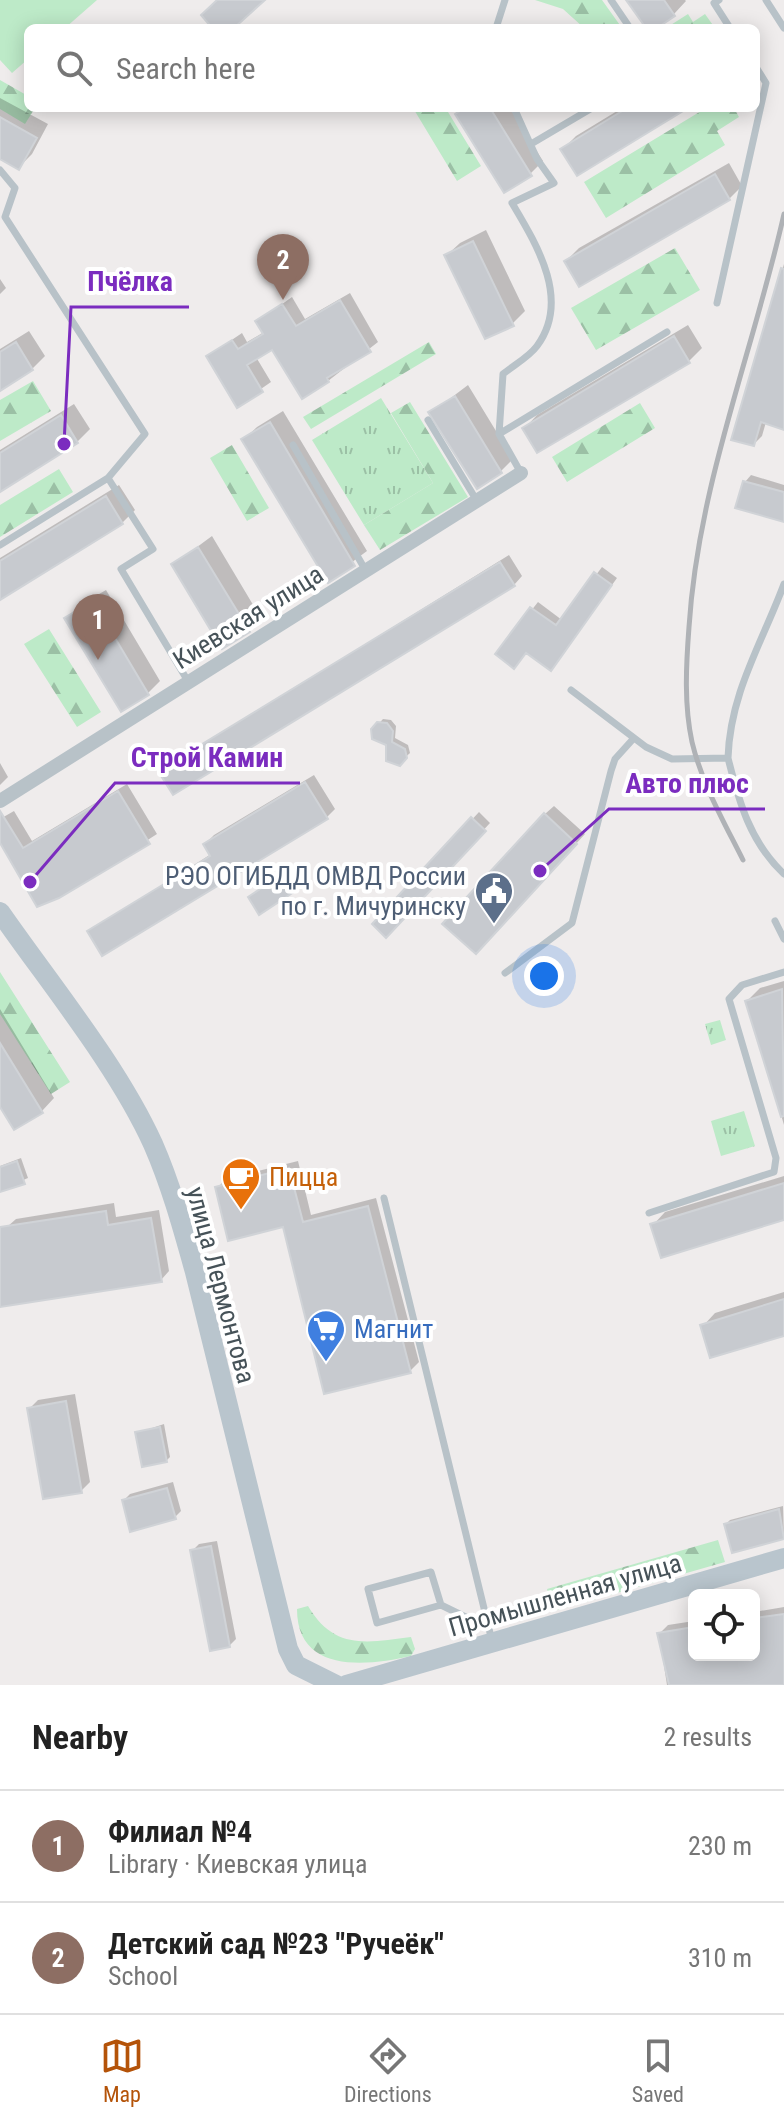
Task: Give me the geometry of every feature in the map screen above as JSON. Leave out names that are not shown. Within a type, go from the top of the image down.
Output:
[{"type":"street","name":"Киевская улица","points":[[0,801],[521,473]]},
{"type":"street","name":"улица Лермонтова","points":[[0,912],[115,1078],[152,1143],[178,1211],[195,1272],[288,1649],[296,1665],[336,1685]]},
{"type":"street","name":"Промышленная улица","points":[[353,1684],[490,1635],[784,1558]]},
{"type":"lane","points":[[497,24],[505,0]]},
{"type":"lane","points":[[611,0],[627,24]]},
{"type":"lane","points":[[719,0],[714,3],[727,24]]},
{"type":"lane","points":[[766,0],[784,28]]},
{"type":"lane","points":[[760,73],[766,83],[760,110]]},
{"type":"lane","points":[[516,112],[554,183],[512,203],[530,232],[551,284],[551,322],[536,348],[503,374],[499,434],[521,473]]},
{"type":"lane","points":[[531,144],[585,112]]},
{"type":"lane","points":[[717,303],[760,112]]},
{"type":"lane","points":[[0,170],[15,188],[5,217],[145,434],[108,478],[0,545]]},
{"type":"lane","points":[[499,434],[667,332]]},
{"type":"lane","points":[[428,420],[477,501]]},
{"type":"lane","points":[[293,445],[366,571]]},
{"type":"lane","points":[[108,478],[153,549],[121,569],[189,683]]},
{"type":"lane","points":[[784,584],[742,680],[729,726],[728,758],[741,811],[755,838],[784,874]]},
{"type":"lane","points":[[571,690],[634,738],[672,759],[728,758]]},
{"type":"lane","points":[[505,973],[572,923],[615,759],[634,738]]},
{"type":"lane","points":[[775,921],[784,939]]},
{"type":"lane","points":[[649,1213],[774,1172],[776,1158],[729,999],[742,985],[784,972]]},
{"type":"lane","points":[[384,1198],[490,1635]]},
{"type":"lane","points":[[441,1605],[377,1623],[368,1589],[431,1572],[441,1605],[490,1635]]},
{"type":"green space","points":[[0,0],[97,0],[70,24],[24,24],[24,62],[12,73],[0,60]]},
{"type":"green space","points":[[535,0],[602,0],[619,24],[580,24],[563,9]]},
{"type":"green space","points":[[688,14],[693,22],[705,14],[712,24],[672,24]]},
{"type":"green space","points":[[0,80],[24,94],[24,112],[32,112],[25,124],[0,109]]},
{"type":"green space","points":[[415,112],[448,112],[481,166],[457,181]]},
{"type":"green space","points":[[699,112],[736,112],[739,117],[717,131],[725,145],[606,218],[584,182]]},
{"type":"green space","points":[[675,248],[700,290],[596,350],[571,308]]},
{"type":"green space","points":[[429,342],[436,354],[311,429],[303,417]]},
{"type":"green space","points":[[33,381],[51,411],[0,441],[0,400]]},
{"type":"green space","points":[[381,398],[433,483],[364,525],[312,440]]},
{"type":"green space","points":[[410,402],[468,497],[380,550],[364,525],[433,483],[391,413]]},
{"type":"green space","points":[[640,403],[655,428],[567,482],[552,457]]},
{"type":"green space","points":[[232,445],[269,508],[247,521],[210,458]]},
{"type":"green space","points":[[59,469],[73,492],[0,537],[0,505]]},
{"type":"green space","points":[[49,629],[101,712],[77,727],[24,644]]},
{"type":"green space","points":[[0,972],[70,1082],[51,1094],[0,1014]]},
{"type":"green space","points":[[720,1020],[726,1040],[711,1045],[705,1024]]},
{"type":"green space","points":[[744,1111],[755,1146],[721,1156],[711,1121]]},
{"type":"green space","points":[[718,1540],[725,1562],[554,1611],[547,1589]]},
{"type":"green space","points":[[308,1606],[318,1620],[340,1637],[380,1641],[411,1637],[415,1649],[411,1656],[375,1662],[338,1661],[321,1655],[309,1645],[300,1630],[297,1609]]},
{"type":"building","points":[[217,0],[265,0],[238,24],[209,24],[201,15]]},
{"type":"building","points":[[626,0],[664,0],[675,16],[663,24],[643,24]]},
{"type":"building","points":[[492,112],[532,176],[504,193],[455,114]]},
{"type":"building","points":[[620,112],[681,112],[577,176],[560,149]]},
{"type":"building","points":[[0,117],[37,138],[19,170],[0,159]]},
{"type":"building","points":[[715,174],[730,200],[579,287],[564,261]]},
{"type":"building","points":[[473,241],[514,326],[485,339],[444,255]]},
{"type":"building","points":[[781,268],[784,269],[784,430],[761,422],[754,446],[731,440]]},
{"type":"building","points":[[340,300],[371,352],[327,378],[329,382],[302,399],[272,350],[247,365],[263,392],[237,408],[206,356],[232,340],[238,349],[263,334],[255,321],[282,304],[296,326]]},
{"type":"building","points":[[674,336],[690,363],[537,453],[522,428]]},
{"type":"building","points":[[16,342],[33,370],[0,391],[0,352]]},
{"type":"building","points":[[455,396],[502,473],[477,489],[428,412]]},
{"type":"building","points":[[61,415],[78,443],[0,492],[0,453]]},
{"type":"building","points":[[270,422],[355,566],[328,583],[241,439]]},
{"type":"building","points":[[743,481],[784,492],[784,522],[735,508]]},
{"type":"building","points":[[106,496],[123,524],[0,600],[0,561]]},
{"type":"building","points":[[198,547],[250,632],[222,649],[171,564]]},
{"type":"building","points":[[500,562],[515,586],[173,795],[158,771]]},
{"type":"building","points":[[594,572],[612,585],[551,671],[526,653],[514,669],[495,654],[530,607],[556,625]]},
{"type":"building","points":[[93,601],[149,695],[121,712],[64,618]]},
{"type":"building","points":[[377,722],[387,723],[393,731],[392,742],[405,749],[407,758],[400,766],[386,761],[386,745],[372,739],[371,729]]},
{"type":"building","points":[[305,782],[328,819],[102,956],[87,931],[210,856],[203,844]]},
{"type":"building","points":[[118,791],[150,844],[59,898],[37,907],[0,843],[0,811],[23,848]]},
{"type":"building","points":[[544,813],[577,844],[476,954],[442,924]]},
{"type":"building","points":[[471,817],[486,831],[386,938],[372,924]]},
{"type":"building","points":[[289,870],[300,888],[259,915],[248,897]]},
{"type":"building","points":[[782,989],[784,1116],[781,1117],[745,1001]]},
{"type":"building","points":[[0,1043],[43,1113],[14,1130],[0,1107]]},
{"type":"building","points":[[17,1161],[25,1184],[0,1192],[0,1167]]},
{"type":"building","points":[[289,1168],[303,1222],[368,1206],[411,1373],[324,1394],[283,1227],[228,1241],[215,1187]]},
{"type":"building","points":[[784,1183],[784,1220],[661,1258],[650,1224]]},
{"type":"building","points":[[106,1211],[108,1225],[151,1218],[162,1282],[0,1307],[0,1227]]},
{"type":"building","points":[[784,1299],[784,1336],[710,1358],[700,1325]]},
{"type":"building","points":[[66,1401],[82,1493],[43,1499],[27,1408]]},
{"type":"building","points":[[160,1427],[167,1462],[142,1467],[135,1432]]},
{"type":"building","points":[[167,1488],[176,1519],[130,1532],[122,1500]]},
{"type":"building","points":[[779,1509],[784,1539],[732,1553],[724,1524]]},
{"type":"building","points":[[211,1546],[230,1647],[210,1651],[190,1550]]},
{"type":"building","points":[[784,1614],[784,1685],[669,1685],[657,1633],[688,1628],[688,1661],[760,1661],[760,1617]]},
{"type":"railway","points":[[743,860],[696,758],[687,700],[688,642],[694,574],[703,522],[784,214]]},
{"type":"place","name":"Детский сад №23 \"Ручеёк\"","points":[[283,300]]},
{"type":"place","name":"Пчёлка","points":[[64,444]]},
{"type":"place","name":"Филиал №4","points":[[98,660]]},
{"type":"place","name":"Авто плюс","points":[[540,871]]},
{"type":"place","name":"Строй Камин","points":[[30,882]]},
{"type":"place","name":"РЭО ОГИБДД ОМВД России по г. Мичуринску","points":[[494,925]]},
{"type":"place","name":"Пицца","points":[[241,1211]]},
{"type":"place","name":"Магнит","points":[[326,1363]]}]
